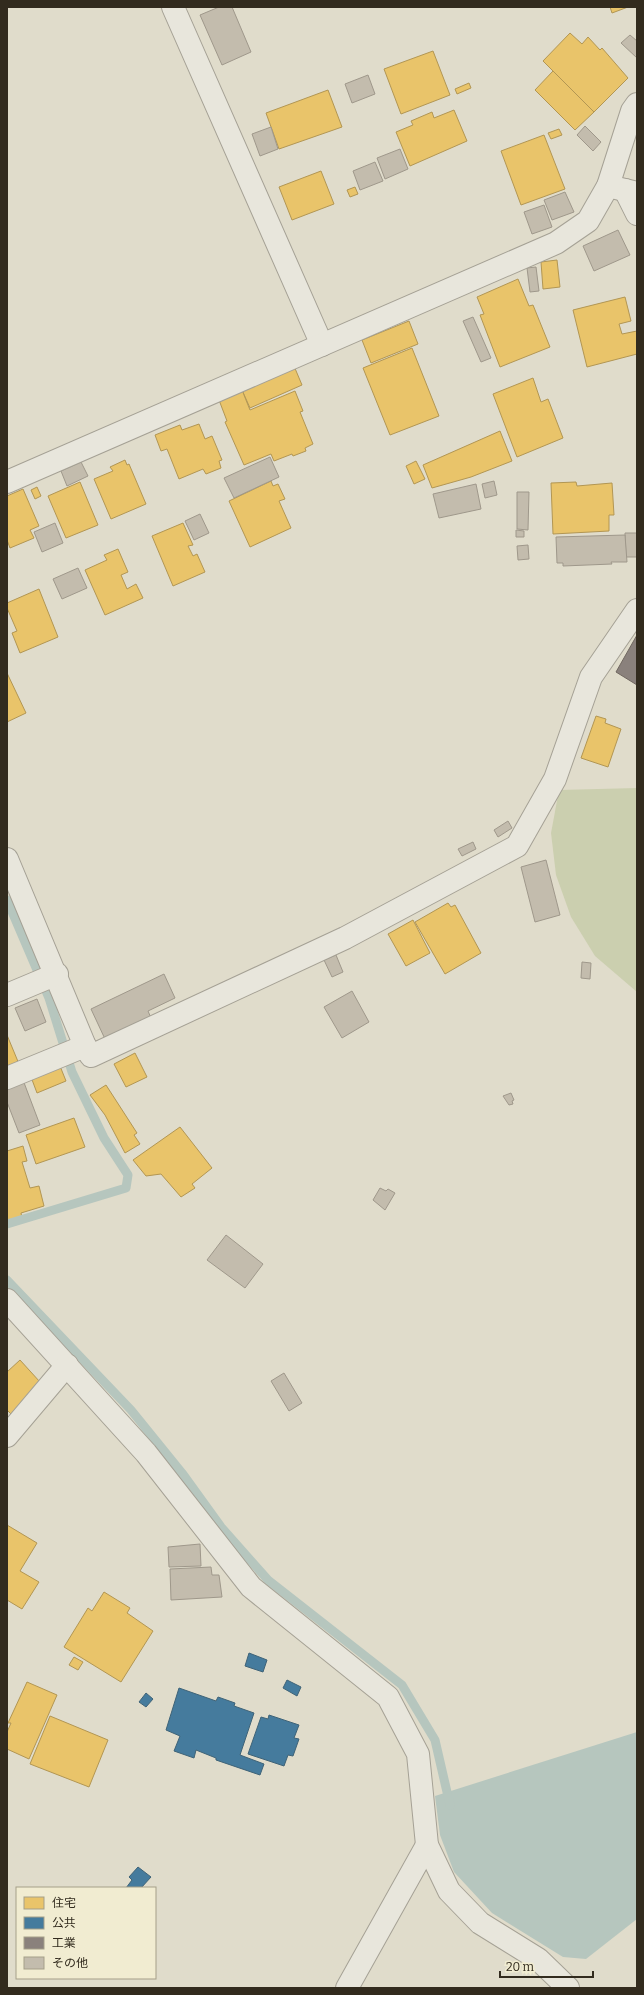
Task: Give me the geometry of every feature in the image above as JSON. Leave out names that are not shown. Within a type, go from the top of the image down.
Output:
[{"type":"street","points":[[173,7],[322,345]]},
{"type":"street","points":[[637,104],[632,111],[623,190],[637,214]]},
{"type":"street","points":[[7,482],[556,243],[588,221],[623,190]]},
{"type":"street","points":[[7,1078],[72,1052],[91,1056],[346,938],[517,846],[555,779],[591,677],[637,610]]},
{"type":"street","points":[[7,859],[46,979],[72,1052]]},
{"type":"street","points":[[7,996],[46,979]]},
{"type":"street","points":[[7,1300],[146,1453],[251,1587],[388,1697],[418,1754],[427,1845],[449,1891],[480,1923],[538,1959],[568,1988]]},
{"type":"street","points":[[7,1436],[66,1365]]},
{"type":"street","points":[[348,1988],[427,1845]]},
{"type":"green space","points":[[637,788],[637,992],[595,956],[571,917],[556,875],[551,833],[559,790]]},
{"type":"shaded area","points":[[637,1732],[637,1919],[586,1959],[563,1957],[492,1913],[454,1872],[440,1835],[435,1796]]},
{"type":"building: 住宅","points":[[610,7],[628,7],[612,13]]},
{"type":"building: 住宅","points":[[570,33],[582,44],[588,37],[600,50],[602,48],[628,78],[594,112],[543,61]]},
{"type":"building: 住宅","points":[[433,51],[450,95],[401,114],[384,69]]},
{"type":"building: 住宅","points":[[553,71],[594,112],[575,130],[535,90]]},
{"type":"building: 住宅","points":[[469,83],[471,88],[457,94],[455,89]]},
{"type":"building: 住宅","points":[[328,90],[342,127],[279,149],[266,113]]},
{"type":"building: 住宅","points":[[454,110],[467,141],[410,166],[396,132],[413,125],[411,121],[432,112],[434,118]]},
{"type":"building: 住宅","points":[[559,129],[562,135],[551,139],[548,133]]},
{"type":"building: 住宅","points":[[544,135],[565,189],[521,205],[501,151]]},
{"type":"building: 住宅","points":[[321,171],[334,204],[292,220],[279,187]]},
{"type":"building: 住宅","points":[[355,187],[358,194],[350,197],[347,190]]},
{"type":"building: 住宅","points":[[557,260],[560,287],[543,289],[541,262]]},
{"type":"building: 住宅","points":[[518,279],[529,306],[533,305],[550,347],[500,367],[480,315],[484,314],[477,297]]},
{"type":"building: 住宅","points":[[625,297],[631,321],[619,324],[622,334],[637,331],[637,354],[587,367],[573,310]]},
{"type":"building: 住宅","points":[[409,321],[418,344],[371,363],[362,340]]},
{"type":"building: 住宅","points":[[412,348],[439,416],[390,435],[363,368]]},
{"type":"building: 住宅","points":[[294,366],[302,385],[250,408],[242,390]]},
{"type":"building: 住宅","points":[[533,378],[541,402],[548,399],[563,438],[517,457],[493,394]]},
{"type":"building: 住宅","points":[[242,390],[250,410],[295,391],[303,411],[300,412],[313,444],[305,448],[306,451],[293,456],[292,454],[274,461],[271,454],[244,465],[225,422],[227,421],[219,400]]},
{"type":"building: 住宅","points":[[199,424],[205,439],[212,436],[222,460],[219,461],[221,468],[206,474],[203,469],[179,479],[167,449],[161,451],[155,435],[180,425],[182,430]]},
{"type":"building: 住宅","points":[[500,431],[512,461],[471,477],[432,488],[423,465]]},
{"type":"building: 住宅","points":[[125,460],[127,465],[129,464],[146,504],[111,519],[94,479],[113,471],[110,467]]},
{"type":"building: 住宅","points":[[416,461],[425,479],[414,484],[406,466]]},
{"type":"building: 住宅","points":[[271,481],[273,486],[278,484],[285,499],[279,501],[291,528],[250,547],[229,501]]},
{"type":"building: 住宅","points":[[80,482],[98,525],[66,538],[48,496]]},
{"type":"building: 住宅","points":[[576,482],[577,486],[612,483],[614,515],[609,515],[609,531],[553,534],[551,483]]},
{"type":"building: 住宅","points":[[37,487],[41,496],[35,499],[31,490]]},
{"type":"building: 住宅","points":[[23,489],[39,526],[30,530],[34,538],[10,548],[7,540],[7,496]]},
{"type":"building: 住宅","points":[[183,523],[193,545],[188,546],[193,556],[197,554],[205,572],[173,586],[152,536]]},
{"type":"building: 住宅","points":[[118,549],[128,572],[121,575],[127,589],[136,584],[143,598],[105,615],[85,570],[107,560],[104,555]]},
{"type":"building: 住宅","points":[[39,589],[58,637],[20,653],[12,633],[17,631],[7,608],[7,603]]},
{"type":"building: 住宅","points":[[7,673],[26,713],[7,722]]},
{"type":"building: 住宅","points":[[596,716],[606,719],[605,723],[621,729],[608,767],[581,758]]},
{"type":"building: 住宅","points":[[448,903],[451,907],[455,905],[481,953],[445,974],[415,922]]},
{"type":"building: 住宅","points":[[413,920],[430,953],[406,966],[388,934]]},
{"type":"building: 住宅","points":[[7,1035],[19,1064],[7,1069]]},
{"type":"building: 住宅","points":[[135,1053],[147,1077],[126,1087],[114,1064]]},
{"type":"building: 住宅","points":[[60,1066],[66,1081],[37,1093],[31,1077]]},
{"type":"building: 住宅","points":[[106,1085],[137,1133],[134,1135],[140,1144],[125,1153],[105,1115],[90,1095]]},
{"type":"building: 住宅","points":[[74,1118],[85,1147],[36,1164],[26,1135]]},
{"type":"building: 住宅","points":[[180,1127],[212,1168],[192,1184],[195,1188],[181,1197],[161,1174],[146,1176],[133,1160]]},
{"type":"building: 住宅","points":[[23,1146],[27,1161],[22,1162],[30,1188],[39,1186],[44,1206],[21,1213],[22,1218],[7,1223],[7,1151]]},
{"type":"building: 住宅","points":[[20,1360],[40,1382],[11,1414],[7,1410],[7,1372]]},
{"type":"building: 住宅","points":[[7,1525],[37,1543],[20,1571],[39,1582],[22,1609],[7,1600]]},
{"type":"building: 住宅","points":[[104,1592],[130,1608],[127,1613],[153,1631],[121,1682],[64,1647],[88,1608],[92,1611]]},
{"type":"building: 住宅","points":[[74,1657],[83,1662],[78,1670],[69,1665]]},
{"type":"building: 住宅","points":[[27,1682],[57,1695],[29,1759],[7,1749],[7,1732],[11,1723],[8,1723]]},
{"type":"building: 住宅","points":[[50,1716],[108,1740],[89,1787],[30,1764]]},
{"type":"building: 公共","points":[[249,1653],[267,1660],[263,1672],[245,1666]]},
{"type":"building: 公共","points":[[287,1680],[301,1687],[297,1696],[283,1688]]},
{"type":"building: 公共","points":[[179,1688],[216,1701],[218,1697],[235,1703],[234,1706],[254,1713],[240,1755],[264,1764],[260,1775],[216,1760],[216,1758],[196,1750],[194,1758],[174,1751],[180,1736],[166,1730]]},
{"type":"building: 公共","points":[[146,1693],[153,1699],[146,1707],[139,1702]]},
{"type":"building: 公共","points":[[269,1715],[299,1725],[294,1738],[299,1739],[293,1756],[288,1755],[284,1766],[248,1754],[261,1717],[268,1719]]},
{"type":"building: 公共","points":[[138,1867],[151,1877],[142,1887],[127,1887],[132,1880],[129,1877]]},
{"type":"building: 工業","points":[[637,635],[637,685],[616,672]]},
{"type":"building: その他","points":[[219,7],[232,7],[251,52],[222,65],[200,15]]},
{"type":"building: その他","points":[[630,35],[637,41],[637,58],[621,43]]},
{"type":"building: その他","points":[[368,75],[375,94],[352,103],[345,84]]},
{"type":"building: その他","points":[[585,126],[601,142],[593,151],[577,135]]},
{"type":"building: その他","points":[[271,127],[278,149],[260,156],[252,134]]},
{"type":"building: その他","points":[[400,149],[408,169],[385,179],[377,158]]},
{"type":"building: その他","points":[[375,162],[383,181],[360,190],[353,171]]},
{"type":"building: その他","points":[[565,192],[574,212],[552,220],[544,200]]},
{"type":"building: その他","points":[[544,205],[552,227],[532,234],[524,212]]},
{"type":"building: その他","points":[[618,230],[630,255],[594,271],[583,246]]},
{"type":"building: その他","points":[[536,267],[539,291],[530,292],[527,268]]},
{"type":"building: その他","points":[[473,317],[491,358],[481,362],[463,321]]},
{"type":"building: その他","points":[[270,457],[279,477],[234,498],[224,478]]},
{"type":"building: その他","points":[[81,462],[88,476],[67,486],[61,471]]},
{"type":"building: その他","points":[[494,481],[497,495],[485,498],[482,484]]},
{"type":"building: その他","points":[[476,484],[481,509],[439,518],[433,494]]},
{"type":"building: その他","points":[[517,492],[529,492],[528,530],[517,529]]},
{"type":"building: その他","points":[[200,514],[209,533],[194,540],[185,521]]},
{"type":"building: その他","points":[[55,523],[63,543],[42,552],[34,532]]},
{"type":"building: その他","points":[[516,530],[524,531],[524,537],[516,537]]},
{"type":"building: その他","points":[[625,533],[637,533],[637,557],[626,557]]},
{"type":"building: その他","points":[[625,535],[627,562],[563,566],[563,563],[557,563],[556,537]]},
{"type":"building: その他","points":[[528,545],[529,559],[518,560],[517,546]]},
{"type":"building: その他","points":[[78,568],[87,588],[62,599],[53,579]]},
{"type":"building: その他","points":[[508,821],[512,828],[498,837],[494,830]]},
{"type":"building: その他","points":[[473,842],[476,849],[462,856],[458,849]]},
{"type":"building: その他","points":[[546,860],[560,915],[535,922],[521,867]]},
{"type":"building: その他","points":[[336,955],[343,972],[332,977],[324,960]]},
{"type":"building: その他","points":[[582,962],[591,963],[590,979],[581,978]]},
{"type":"building: その他","points":[[164,974],[175,998],[148,1011],[151,1018],[105,1039],[91,1009]]},
{"type":"building: その他","points":[[352,991],[369,1022],[342,1038],[324,1007]]},
{"type":"building: その他","points":[[37,999],[46,1022],[25,1031],[15,1008]]},
{"type":"building: その他","points":[[23,1080],[40,1125],[19,1133],[7,1102],[7,1086]]},
{"type":"building: その他","points":[[511,1093],[514,1100],[512,1101],[513,1104],[509,1105],[503,1096]]},
{"type":"building: その他","points":[[380,1188],[386,1191],[388,1189],[395,1193],[385,1210],[373,1200]]},
{"type":"building: その他","points":[[226,1235],[263,1264],[245,1288],[207,1260]]},
{"type":"building: その他","points":[[284,1373],[302,1403],[289,1411],[271,1381]]},
{"type":"building: その他","points":[[200,1544],[201,1566],[169,1567],[168,1547]]},
{"type":"building: その他","points":[[211,1567],[212,1575],[219,1575],[222,1597],[171,1600],[170,1569]]},
{"type":"waterway","points":[[7,900],[49,998],[72,1072],[104,1138],[128,1175],[126,1188],[7,1224]]},
{"type":"waterway","points":[[7,1280],[131,1410],[182,1473],[221,1527],[268,1580],[402,1685],[435,1740],[450,1805]]}]
